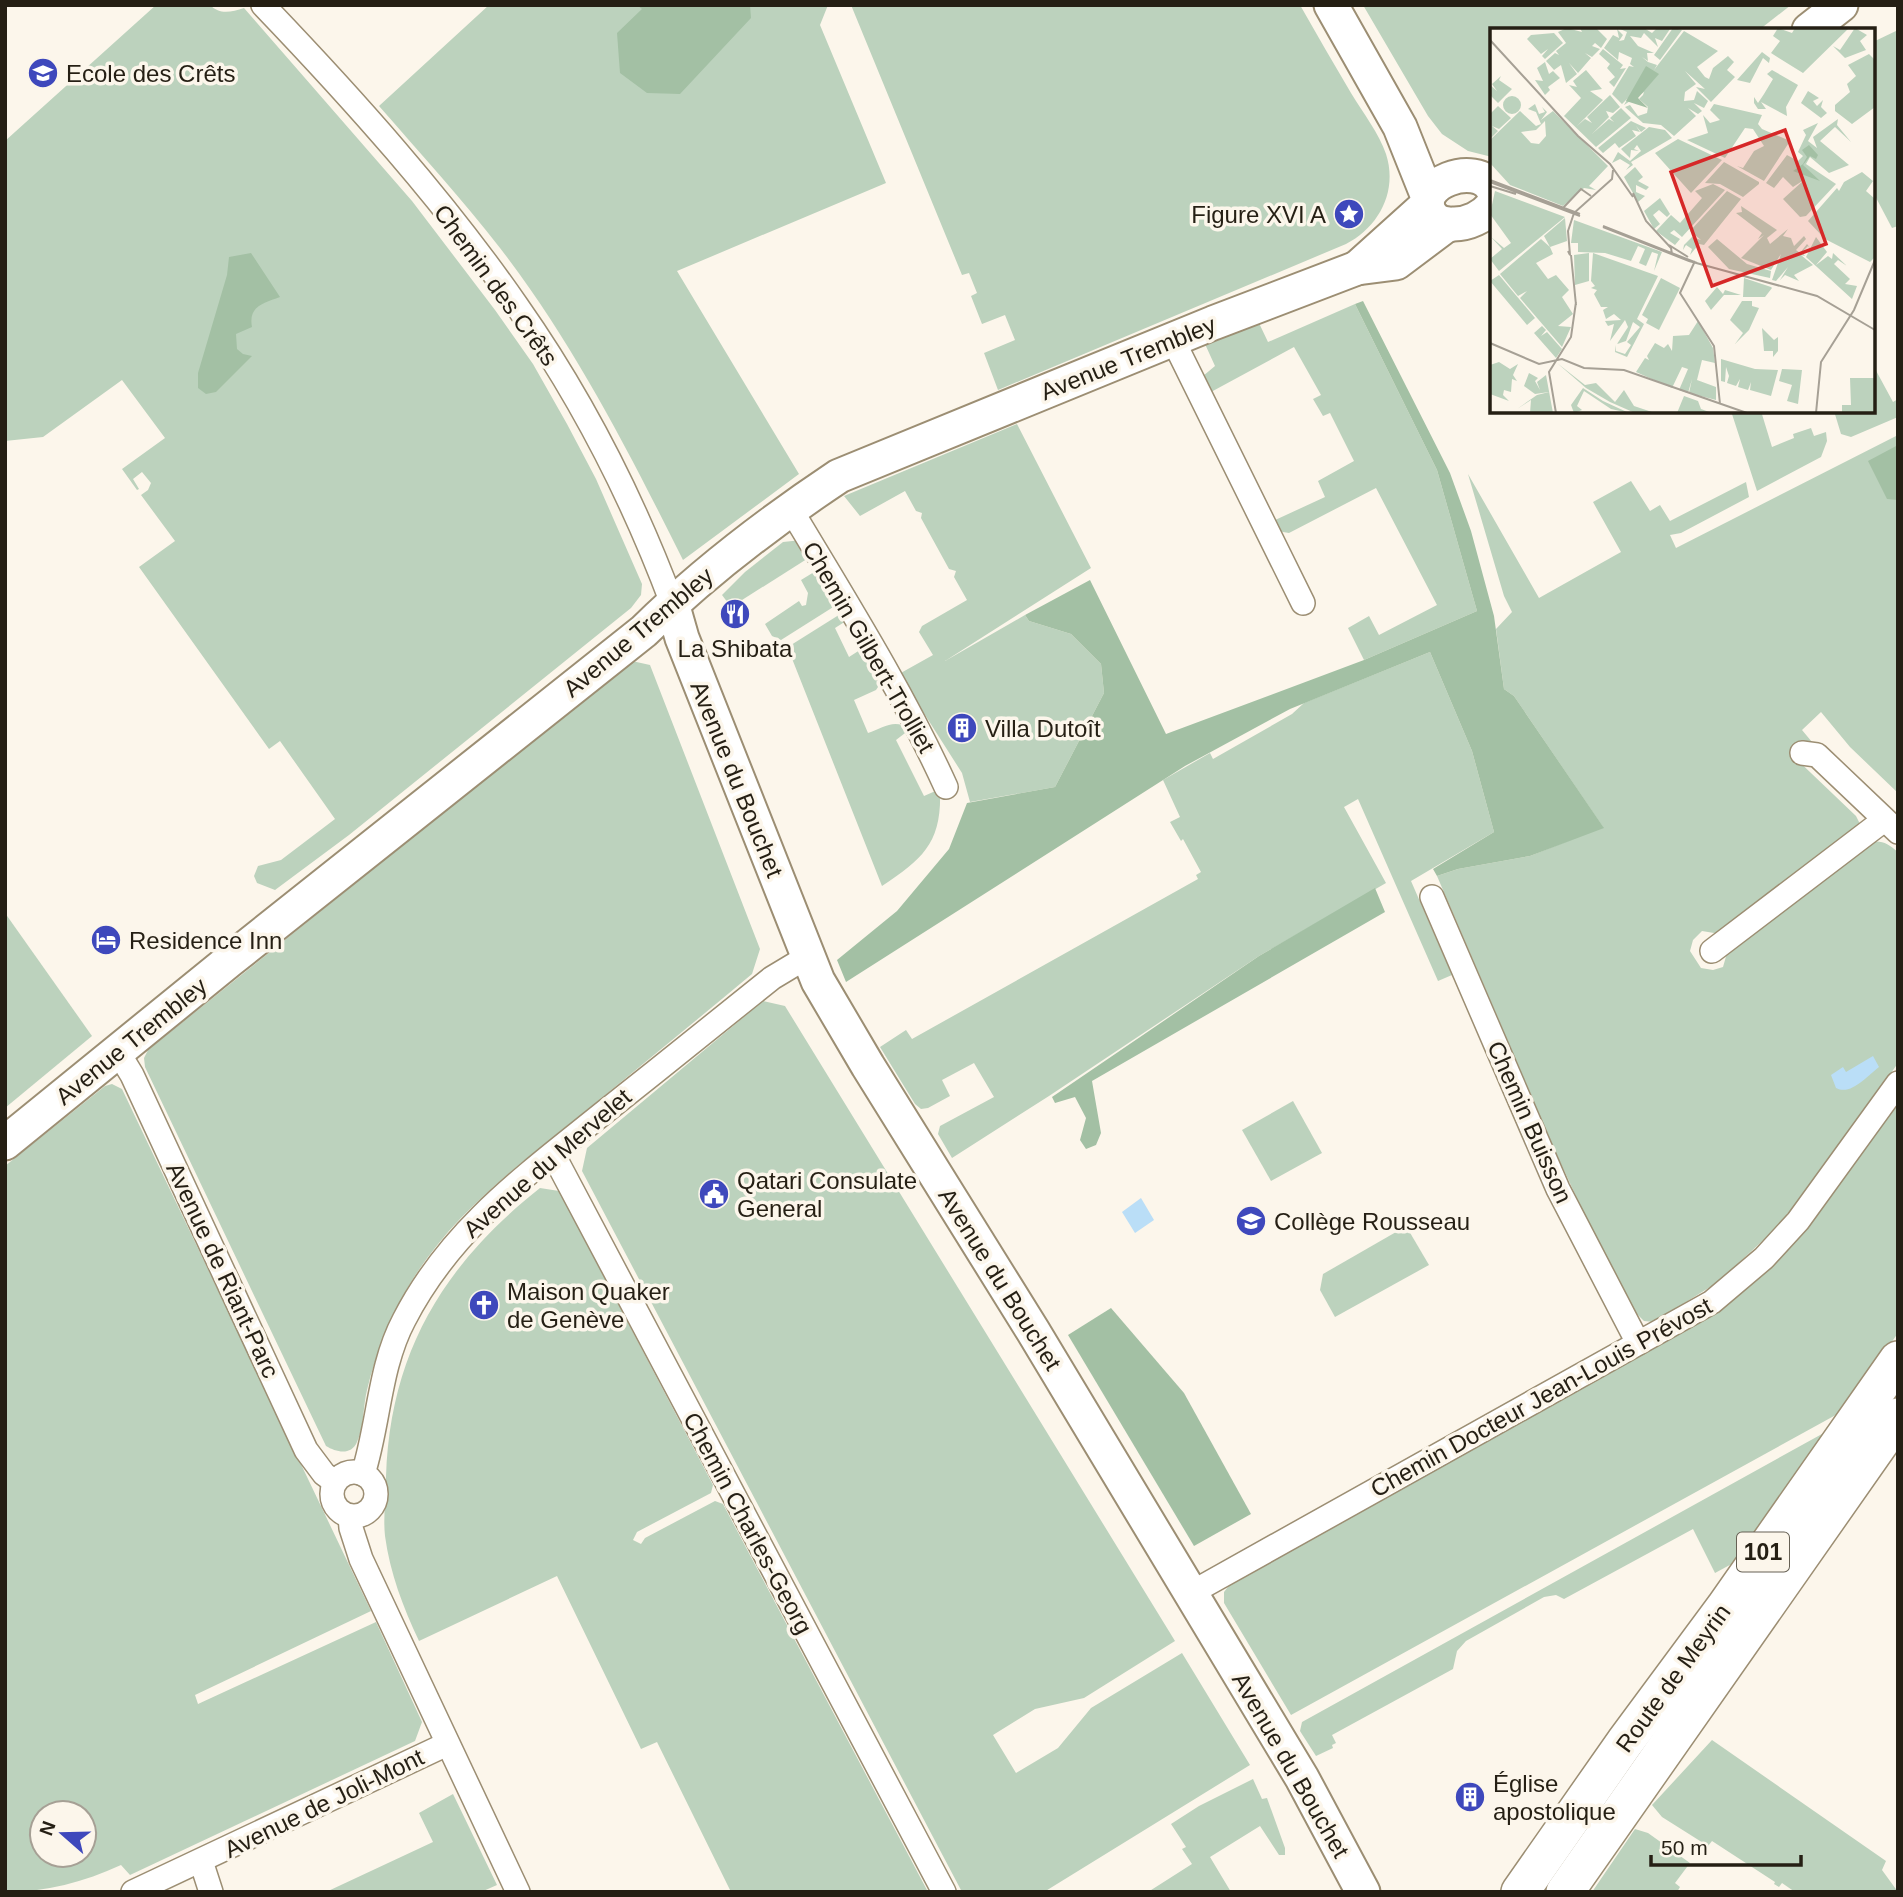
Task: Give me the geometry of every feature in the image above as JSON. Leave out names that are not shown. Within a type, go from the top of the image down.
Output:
[{"type":"main road","name":"Route de Meyrin","points":[[1520,1892],[1898,1360]]},
{"type":"main road","name":"Route de Meyrin","points":[[1565,1892],[1898,1417]]},
{"type":"street","name":"Chemin des Crêts","points":[[263,5],[399,156],[456,224],[518,307],[569,388],[620,482],[659,567],[672,603]]},
{"type":"street","points":[[1331,5],[1401,127],[1435,209],[1467,222],[1486,194],[1401,127]]},
{"type":"street","points":[[1812,28],[1841,5]]},
{"type":"street","name":"Avenue Trembley","points":[[5,1143],[643,631],[672,603],[790,508],[839,477],[1172,338],[1357,268],[1435,209],[1438,185],[1486,194]]},
{"type":"street","points":[[1172,338],[1303,603]]},
{"type":"street","name":"Chemin Gilbert-Trolliet","points":[[790,508],[877,652],[946,787]]},
{"type":"street","name":"Avenue du Bouchet","points":[[672,603],[685,647],[807,957],[830,1003],[1033,1331],[1302,1778],[1363,1892]]},
{"type":"street","points":[[1712,951],[1891,826],[1816,755],[1802,753]]},
{"type":"street","name":"Chemin Buisson","points":[[1432,897],[1558,1189],[1638,1343]]},
{"type":"street","name":"Avenue du Mervelet","points":[[363,1474],[371,1449],[387,1368],[403,1321],[443,1256],[486,1209],[772,978],[807,957]]},
{"type":"street","name":"Avenue de Riant-Parc","points":[[118,1052],[132,1075],[306,1450],[324,1474],[335,1482]]},
{"type":"street","name":"Chemin Docteur Jean-Louis Prévost","points":[[1191,1593],[1712,1302],[1764,1258],[1805,1212],[1898,1083]]},
{"type":"street","name":"Chemin Charles-Georg","points":[[553,1154],[944,1892]]},
{"type":"street","points":[[350,1472],[363,1474],[375,1485],[376,1500],[362,1516],[350,1516],[341,1512],[332,1500],[335,1482],[350,1472]]},
{"type":"street","points":[[350,1516],[361,1559],[518,1892]]},
{"type":"street","name":"Avenue de Joli-Mont","points":[[133,1892],[447,1744]]},
{"type":"street","name":"Avenue de Joli-Mont","points":[[201,1861],[211,1892]]},
{"type":"green space","points":[[156,5],[210,5],[226,12],[244,8],[412,201],[533,364],[596,479],[642,584],[641,595],[631,608],[349,835],[275,890],[257,883],[254,876],[258,866],[281,860],[335,819],[280,741],[269,749],[139,567],[175,541],[141,495],[148,490],[151,483],[142,472],[133,479],[139,489],[137,490],[122,469],[165,438],[122,380],[43,437],[5,441],[5,141]]},
{"type":"green space","points":[[489,5],[828,5],[820,25],[886,183],[677,271],[799,474],[683,560],[621,439],[552,322],[486,230],[379,106]]},
{"type":"green space","points":[[637,5],[750,5],[751,18],[680,94],[647,93],[620,73],[617,33],[642,9]]},
{"type":"green space","points":[[851,5],[1300,5],[1383,146],[1389,168],[1389,181],[1383,207],[1368,228],[1346,244],[998,390],[984,353],[1015,340],[1005,315],[982,324],[971,296],[977,293],[969,273],[962,275]]},
{"type":"green space","points":[[1363,5],[1791,5],[1762,28],[1490,28],[1490,156],[1468,151],[1442,134],[1428,116]]},
{"type":"green space","points":[[1898,30],[1898,226],[1892,228],[1875,196],[1875,41]]},
{"type":"green space","points":[[251,253],[280,297],[258,306],[252,314],[252,327],[236,334],[237,349],[252,356],[216,392],[206,394],[198,388],[198,373],[227,275],[229,257]]},
{"type":"green space","points":[[1363,301],[1450,473],[1471,531],[1494,616],[1504,689],[1514,696],[1604,828],[1530,856],[1458,869],[1437,876],[1433,869],[1494,832],[1472,751],[1430,652],[1290,709],[1185,766],[846,982],[837,960],[897,911],[949,849],[967,803],[1055,787],[1104,693],[1101,664],[1071,634],[1029,621],[1025,615],[1090,580],[1166,734],[1364,660],[1477,611],[1437,470],[1355,304]]},
{"type":"green space","points":[[1355,304],[1437,470],[1477,611],[1364,660],[1348,628],[1369,616],[1379,635],[1437,605],[1376,488],[1289,533],[1277,531],[1273,521],[1325,497],[1318,481],[1354,461],[1330,413],[1323,416],[1313,399],[1321,395],[1294,347],[1211,392],[1203,376],[1215,366],[1205,344],[1258,321],[1268,342]]},
{"type":"green space","points":[[1875,369],[1893,402],[1898,399],[1898,417],[1851,437],[1841,434],[1835,413],[1875,413]]},
{"type":"green space","points":[[1732,413],[1762,413],[1772,447],[1794,438],[1793,434],[1811,428],[1814,436],[1826,432],[1827,441],[1821,457],[1757,491]]},
{"type":"green space","points":[[1017,424],[1091,568],[945,661],[1025,615],[1029,621],[1071,634],[1101,664],[1104,693],[1055,787],[970,802],[962,773],[899,674],[933,655],[919,632],[922,626],[967,600],[954,577],[956,571],[949,569],[921,518],[922,513],[916,511],[905,491],[860,516],[844,496]]},
{"type":"green space","points":[[1898,435],[1898,793],[1850,747],[1821,712],[1802,730],[1812,742],[1789,752],[1856,816],[1860,824],[1720,934],[1702,931],[1693,940],[1690,951],[1701,968],[1713,970],[1723,967],[1729,946],[1867,843],[1876,841],[1887,844],[1898,852],[1898,1063],[1818,1178],[1772,1232],[1718,1282],[1654,1322],[1644,1321],[1637,1314],[1595,1237],[1437,876],[1458,869],[1530,856],[1603,827],[1514,696],[1504,689],[1496,629],[1512,612],[1504,596],[1468,474],[1539,598],[1621,552],[1593,502],[1631,481],[1650,511],[1660,505],[1670,521],[1746,482],[1749,497],[1681,533],[1670,535],[1676,548]]},
{"type":"green space","points":[[1898,445],[1898,500],[1887,499],[1868,461]]},
{"type":"green space","points":[[802,540],[810,557],[731,607],[722,595],[745,572],[783,542]]},
{"type":"green space","points":[[819,569],[838,604],[781,640],[772,636],[765,624],[799,601],[802,606],[806,605],[808,593],[801,580]]},
{"type":"green space","points":[[842,613],[846,621],[835,628],[849,657],[863,648],[882,681],[876,690],[854,700],[868,733],[894,724],[904,726],[909,730],[896,740],[924,796],[940,789],[938,823],[928,847],[909,866],[882,886],[789,651],[791,645]]},
{"type":"green space","points":[[1430,652],[1472,751],[1494,832],[1411,881],[1452,975],[1438,981],[1358,799],[1344,807],[1386,883],[1259,956],[952,1158],[938,1134],[940,1126],[994,1097],[974,1063],[942,1080],[950,1096],[921,1109],[915,1104],[880,1047],[906,1030],[912,1039],[1198,879],[1196,875],[1201,872],[1170,822],[1180,817],[1163,780],[1210,753],[1213,759],[1292,714],[1304,703]]},
{"type":"green space","points":[[632,661],[650,665],[760,949],[752,974],[515,1168],[469,1209],[448,1232],[411,1282],[391,1321],[371,1376],[357,1442],[347,1451],[334,1450],[326,1446],[145,1067],[144,1058],[148,1050]]},
{"type":"green space","points":[[1375,888],[1385,912],[1092,1081],[1101,1133],[1096,1145],[1086,1149],[1080,1140],[1086,1118],[1075,1097],[1055,1103],[1052,1097],[1259,956]]},
{"type":"green space","points":[[5,913],[92,1036],[5,1108]]},
{"type":"green space","points":[[763,1001],[785,1006],[1175,1641],[1084,1698],[1035,1709],[993,1735],[1016,1773],[1058,1748],[1091,1708],[1182,1653],[1250,1765],[1044,1892],[962,1892],[582,1171],[587,1148]]},
{"type":"green space","points":[[112,1084],[122,1089],[371,1611],[195,1695],[198,1704],[376,1622],[422,1722],[415,1741],[130,1875],[121,1865],[64,1885],[5,1892],[5,1166],[105,1086]]},
{"type":"green space","points":[[1293,1101],[1322,1153],[1271,1181],[1242,1130]]},
{"type":"green space","points":[[1898,1103],[1898,1333],[1843,1411],[1291,1715],[1224,1603],[1224,1592],[1231,1583],[1716,1311],[1769,1268],[1822,1209]]},
{"type":"green space","points":[[540,1188],[559,1191],[713,1485],[711,1493],[637,1532],[633,1540],[641,1544],[645,1538],[715,1501],[723,1504],[928,1892],[731,1892],[657,1742],[641,1749],[557,1576],[419,1641],[398,1590],[385,1536],[390,1432],[398,1390],[411,1351],[428,1314],[450,1280],[506,1217]]},
{"type":"green space","points":[[1403,1228],[1409,1231],[1429,1265],[1335,1317],[1320,1290],[1323,1274]]},
{"type":"green space","points":[[1111,1308],[1184,1393],[1251,1514],[1194,1546],[1068,1335]]},
{"type":"green space","points":[[1831,1429],[1739,1560],[1715,1573],[1693,1529],[1564,1599],[1556,1595],[1544,1597],[1466,1641],[1457,1651],[1453,1669],[1332,1735],[1336,1743],[1332,1745],[1333,1748],[1316,1756],[1300,1731],[1302,1722]]},
{"type":"green space","points":[[1712,1740],[1886,1861],[1882,1870],[1898,1892],[1795,1892],[1782,1883],[1779,1887],[1712,1841],[1708,1846],[1662,1817],[1652,1805]]},
{"type":"green space","points":[[1253,1779],[1262,1799],[1267,1798],[1285,1848],[1285,1855],[1279,1855],[1260,1826],[1210,1857],[1231,1892],[1148,1892],[1192,1864],[1182,1849],[1186,1847],[1171,1824],[1199,1806]]},
{"type":"green space","points":[[453,1794],[497,1885],[481,1892],[326,1892],[433,1842],[419,1813]]},
{"type":"green space","points":[[1635,1829],[1648,1833],[1690,1863],[1675,1883],[1680,1887],[1677,1892],[1592,1892]]},
{"type":"water","points":[[1873,1056],[1879,1067],[1864,1080],[1847,1089],[1836,1088],[1831,1075],[1843,1067],[1846,1072]]},
{"type":"water","points":[[1141,1198],[1154,1220],[1135,1233],[1122,1212]]},
{"type":"place","name":"Ecole des Crêts","points":[[43,73]]},
{"type":"place","name":"Figure XVI A","points":[[1349,214]]},
{"type":"place","name":"La Shibata","points":[[735,614]]},
{"type":"place","name":"Villa Dutoît","points":[[962,728]]},
{"type":"place","name":"Residence Inn","points":[[106,940]]},
{"type":"place","name":"Qatari Consulate General","points":[[714,1194]]},
{"type":"place","name":"Collège Rousseau","points":[[1251,1221]]},
{"type":"place","name":"Maison Quaker de Genève","points":[[484,1305]]},
{"type":"place","name":"Église apostolique","points":[[1470,1797]]}]
